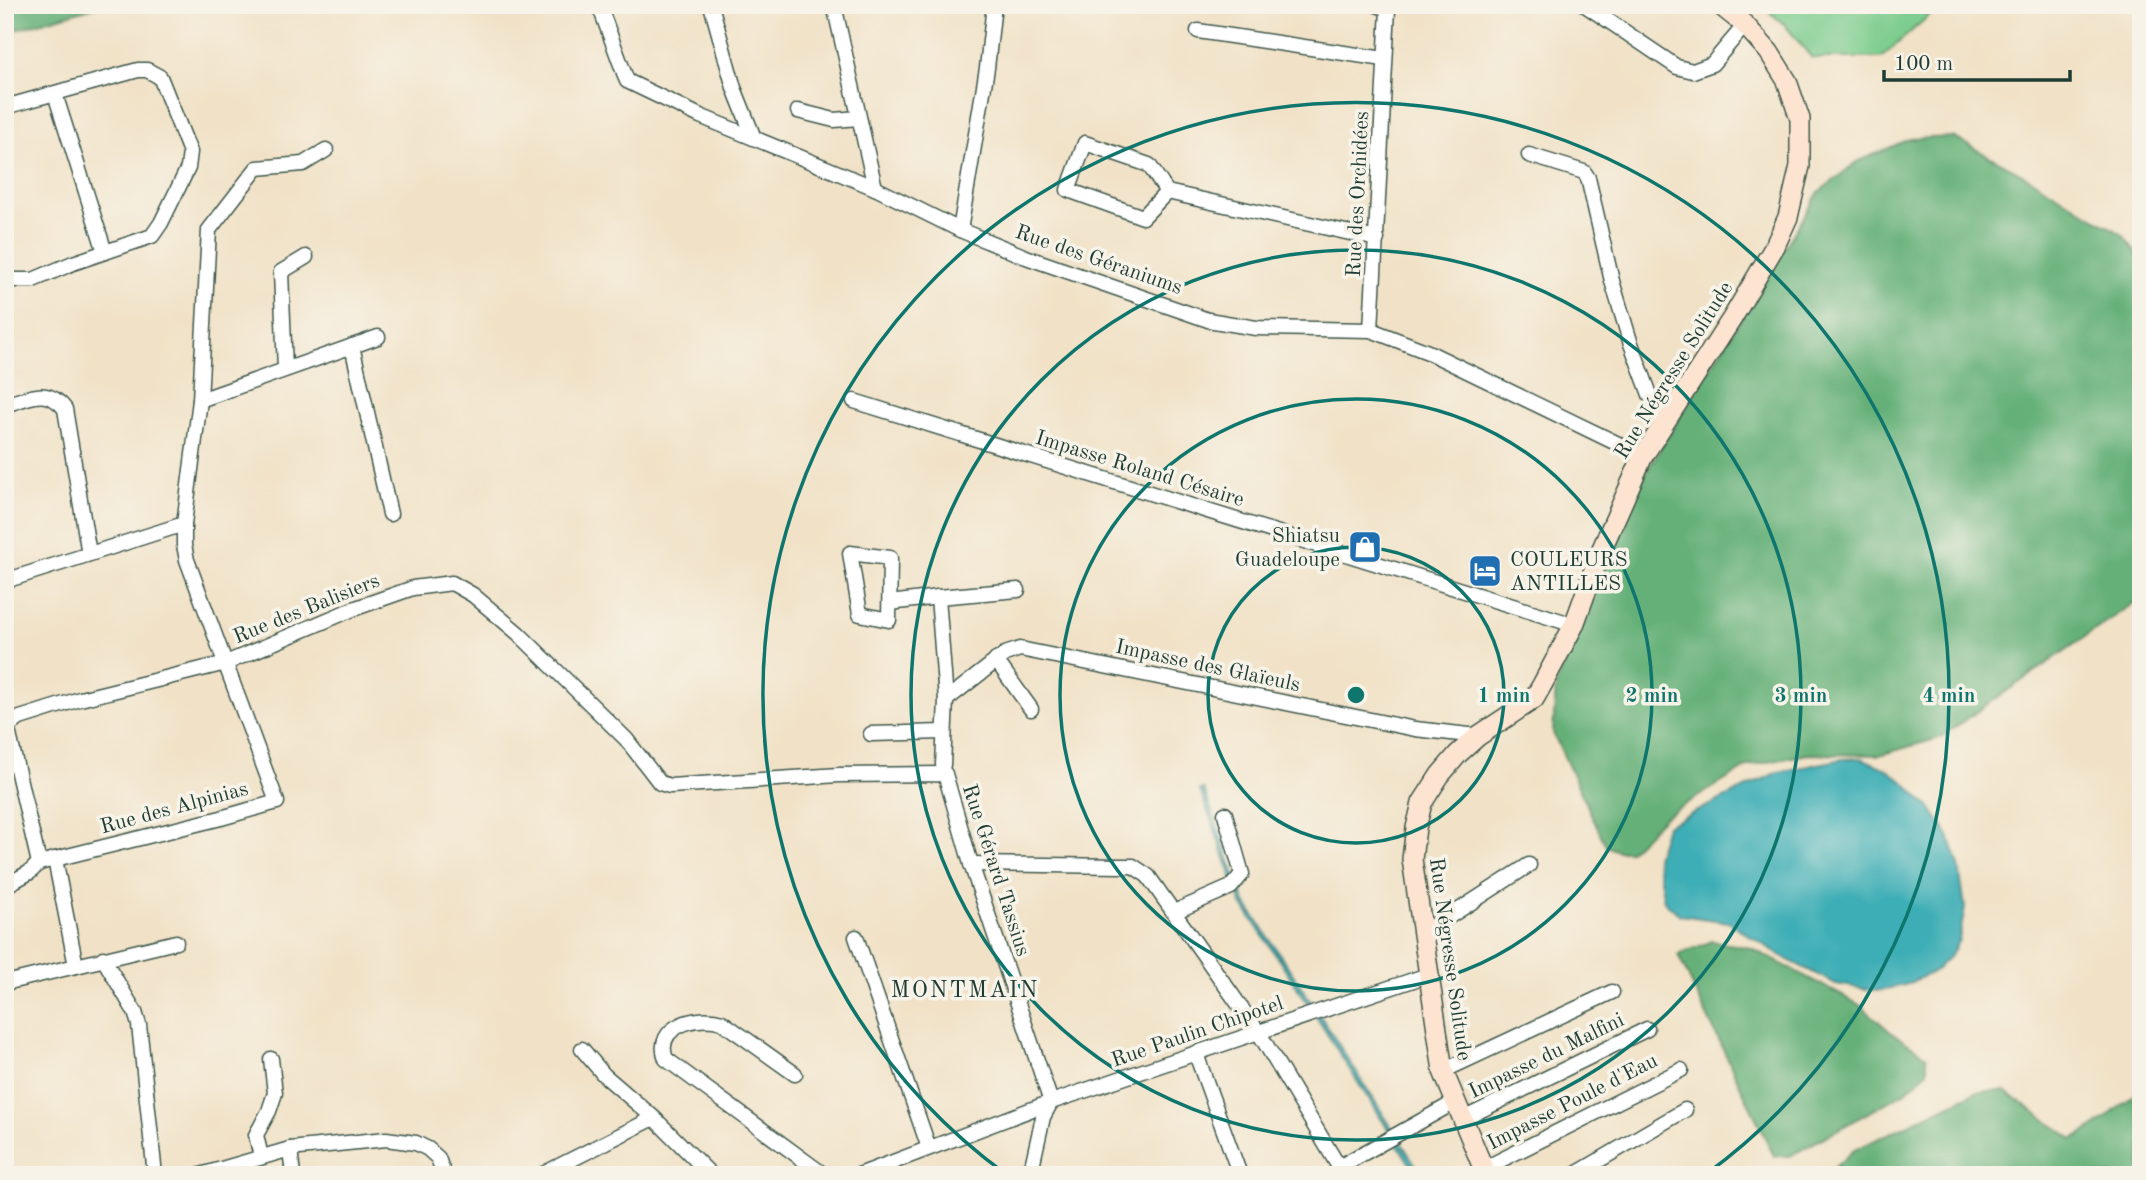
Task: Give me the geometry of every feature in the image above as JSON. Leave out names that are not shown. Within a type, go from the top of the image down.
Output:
[{"type":"street","name":"Rue des Géraniums","points":[[599,5],[626,81],[700,116],[875,188],[960,230],[1026,257],[1208,320],[1256,328],[1371,330],[1428,352],[1643,456]]},
{"type":"street","points":[[711,5],[734,88],[754,138]]},
{"type":"street","points":[[834,5],[875,188]]},
{"type":"street","points":[[960,230],[987,68],[994,5]]},
{"type":"street","name":"Rue des Orchidées","points":[[1371,330],[1388,9],[1377,5]]},
{"type":"street","points":[[1585,5],[1677,67],[1693,71],[1712,64],[1745,25]]},
{"type":"street","name":"Rue Négresse Solitude","points":[[1484,1172],[1443,1070],[1408,858],[1422,803],[1440,775],[1478,736],[1534,699],[1574,625],[1600,553],[1643,456],[1733,317],[1775,246],[1788,217],[1800,166],[1800,119],[1787,81],[1769,52],[1745,25],[1720,5]]},
{"type":"street","points":[[1198,31],[1384,59]]},
{"type":"street","points":[[5,107],[138,70],[152,72],[160,77],[188,145],[190,160],[152,236],[33,280],[5,280]]},
{"type":"street","points":[[55,94],[105,252]]},
{"type":"street","points":[[798,111],[834,120],[859,118]]},
{"type":"street","points":[[1167,192],[1143,217],[1068,190],[1084,143],[1149,165],[1167,192],[1377,239]]},
{"type":"street","name":"Rue des Alpinias","points":[[5,886],[30,872],[39,863],[277,802],[187,560],[184,524],[200,400],[209,230],[257,169],[303,164],[326,150]]},
{"type":"street","points":[[1529,155],[1584,172],[1588,178],[1612,281],[1630,341],[1661,425]]},
{"type":"street","points":[[285,369],[281,272],[306,257]]},
{"type":"street","points":[[200,400],[378,337]]},
{"type":"street","points":[[352,346],[390,514]]},
{"type":"street","points":[[5,405],[38,395],[48,395],[58,400],[65,409],[89,554]]},
{"type":"street","name":"Impasse Roland Césaire","points":[[854,401],[1574,625]]},
{"type":"street","points":[[5,582],[184,524]]},
{"type":"street","points":[[850,553],[890,558],[891,603],[889,620],[860,614],[850,553]]},
{"type":"street","name":"Rue des Balisiers","points":[[39,863],[7,726],[20,718],[80,699],[226,663],[352,609],[413,588],[452,583],[473,595],[518,633],[626,739],[660,783],[688,786]]},
{"type":"street","points":[[891,603],[1018,590]]},
{"type":"street","points":[[938,597],[946,700],[943,765]]},
{"type":"street","name":"Impasse des Glaïeuls","points":[[946,700],[1004,654],[1020,649],[1415,729],[1478,736]]},
{"type":"street","points":[[996,660],[1031,709]]},
{"type":"street","points":[[871,734],[944,732]]},
{"type":"street","name":"Rue Gérard Tassius","points":[[688,786],[839,775],[944,774],[971,864],[1051,1102]]},
{"type":"street","points":[[1174,912],[1231,887],[1242,874],[1225,814]]},
{"type":"street","points":[[55,859],[76,966]]},
{"type":"street","points":[[971,864],[1133,866],[1148,876],[1259,1033]]},
{"type":"street","points":[[1422,934],[1529,865]]},
{"type":"street","points":[[856,937],[929,1148]]},
{"type":"street","points":[[5,983],[176,942]]},
{"type":"street","points":[[103,958],[135,1012],[139,1026],[155,1175]]},
{"type":"street","name":"Rue Paulin Chipotel","points":[[859,1175],[1051,1102],[1428,975]]},
{"type":"street","points":[[1443,1070],[1612,992]]},
{"type":"street","points":[[795,1074],[722,1021],[714,1019],[687,1022],[673,1028],[663,1046],[666,1059],[824,1175]]},
{"type":"street","name":"Impasse du Malfini","points":[[1259,1033],[1339,1167],[1459,1110],[1647,1028]]},
{"type":"street","points":[[582,1049],[604,1075],[654,1118],[711,1175]]},
{"type":"street","points":[[1196,1054],[1240,1175]]},
{"type":"street","points":[[261,1157],[256,1135],[275,1093],[271,1059]]},
{"type":"street","name":"Impasse Poule d'Eau","points":[[1484,1172],[1681,1070]]},
{"type":"street","points":[[1030,1175],[1043,1117],[1051,1102]]},
{"type":"street","points":[[1574,1175],[1685,1110]]},
{"type":"street","points":[[541,1175],[654,1118]]},
{"type":"street","points":[[201,1175],[289,1149],[386,1139],[416,1143],[428,1149],[438,1158],[444,1175]]},
{"type":"street","points":[[289,1149],[293,1175]]},
{"type":"green space","points":[[5,5],[101,5],[5,33]]},
{"type":"green space","points":[[1761,5],[1941,5],[1881,58],[1812,58],[1785,25]]},
{"type":"green space","points":[[1953,137],[2026,176],[2123,235],[2141,259],[2141,598],[1939,738],[1880,755],[1808,754],[1749,766],[1664,817],[1630,851],[1618,851],[1606,846],[1553,733],[1556,684],[1643,477],[1819,192],[1857,162],[1909,139]]},
{"type":"green space","points":[[1712,941],[1751,948],[1860,1005],[1893,1034],[1927,1056],[1927,1072],[1904,1093],[1790,1156],[1774,1156],[1678,955]]},
{"type":"green space","points":[[2141,1089],[2141,1175],[1826,1175],[1854,1150],[1978,1091],[2005,1091],[2073,1139],[2095,1127]]},
{"type":"water","points":[[1861,758],[1887,769],[1905,783],[1931,809],[1949,836],[1959,866],[1965,908],[1959,940],[1951,955],[1935,971],[1905,985],[1877,991],[1836,984],[1788,960],[1728,922],[1680,915],[1664,901],[1656,857],[1666,826],[1778,772]]},
{"type":"water","points":[[1200,790],[1204,790],[1245,902],[1422,1175],[1417,1175],[1242,904]]},
{"type":"place","name":"Shiatsu Guadeloupe","points":[[1365,547]]},
{"type":"place","name":"COULEURS ANTILLES","points":[[1485,571]]},
{"type":"district","name":"MONTMAIN","points":[[965,989]]}]
